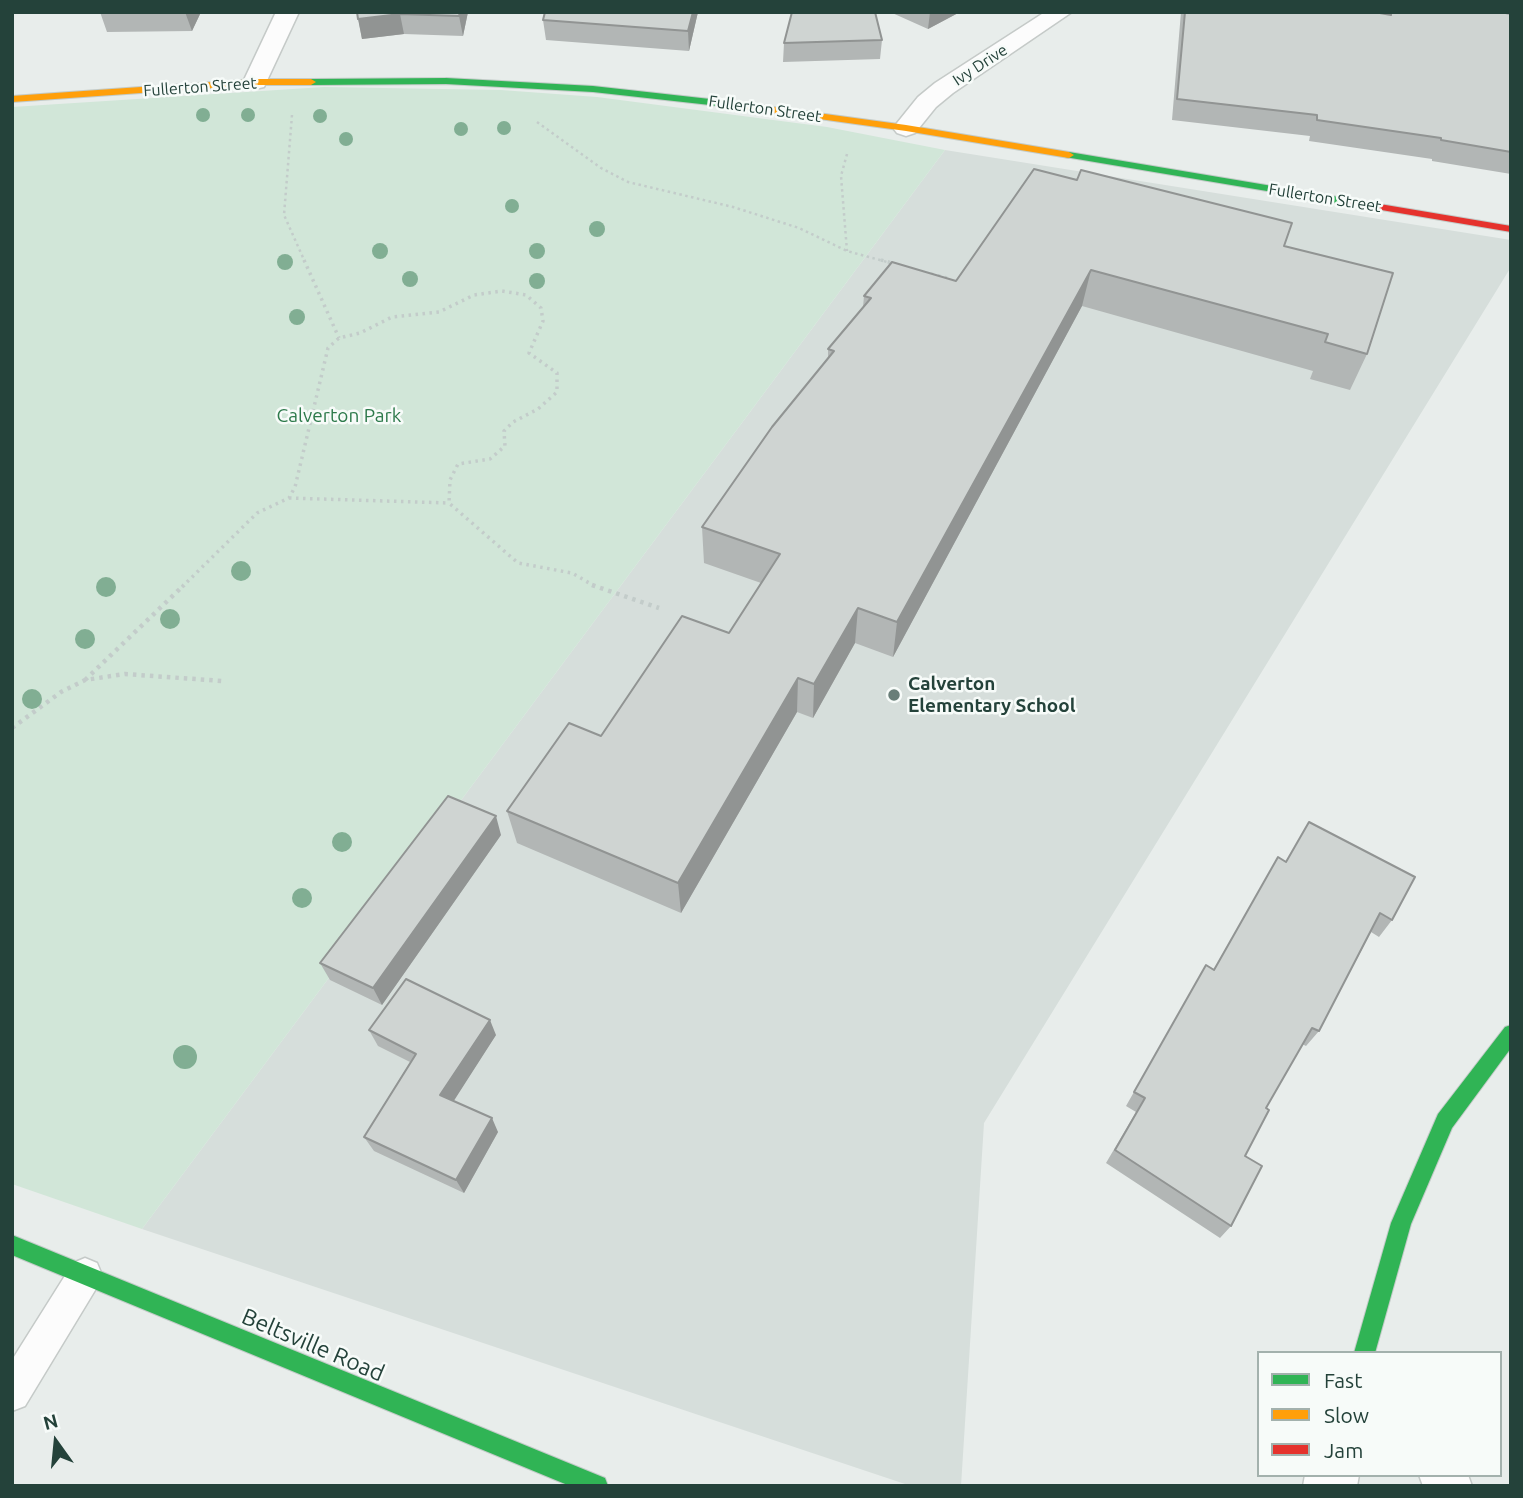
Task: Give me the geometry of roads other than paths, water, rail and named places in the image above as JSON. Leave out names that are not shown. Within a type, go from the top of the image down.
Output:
[{"type":"street","points":[[255,82],[288,12]]},
{"type":"street","name":"Ivy Drive","points":[[906,128],[927,102],[944,88],[1061,12]]},
{"type":"street","name":"Fullerton Street","points":[[12,99],[255,82],[446,81],[593,89],[906,128],[1511,229]]},
{"type":"street","points":[[1365,1351],[1401,1223],[1445,1121],[1511,1033]]},
{"type":"street","name":"Beltsville Road","points":[[12,1245],[597,1486]]},
{"type":"lane","points":[[12,1392],[85,1275]]},
{"type":"place","name":"Calverton Elementary School","points":[[894,695]]},
{"type":"park label","name":"Calverton Park","points":[[339,416]]}]
